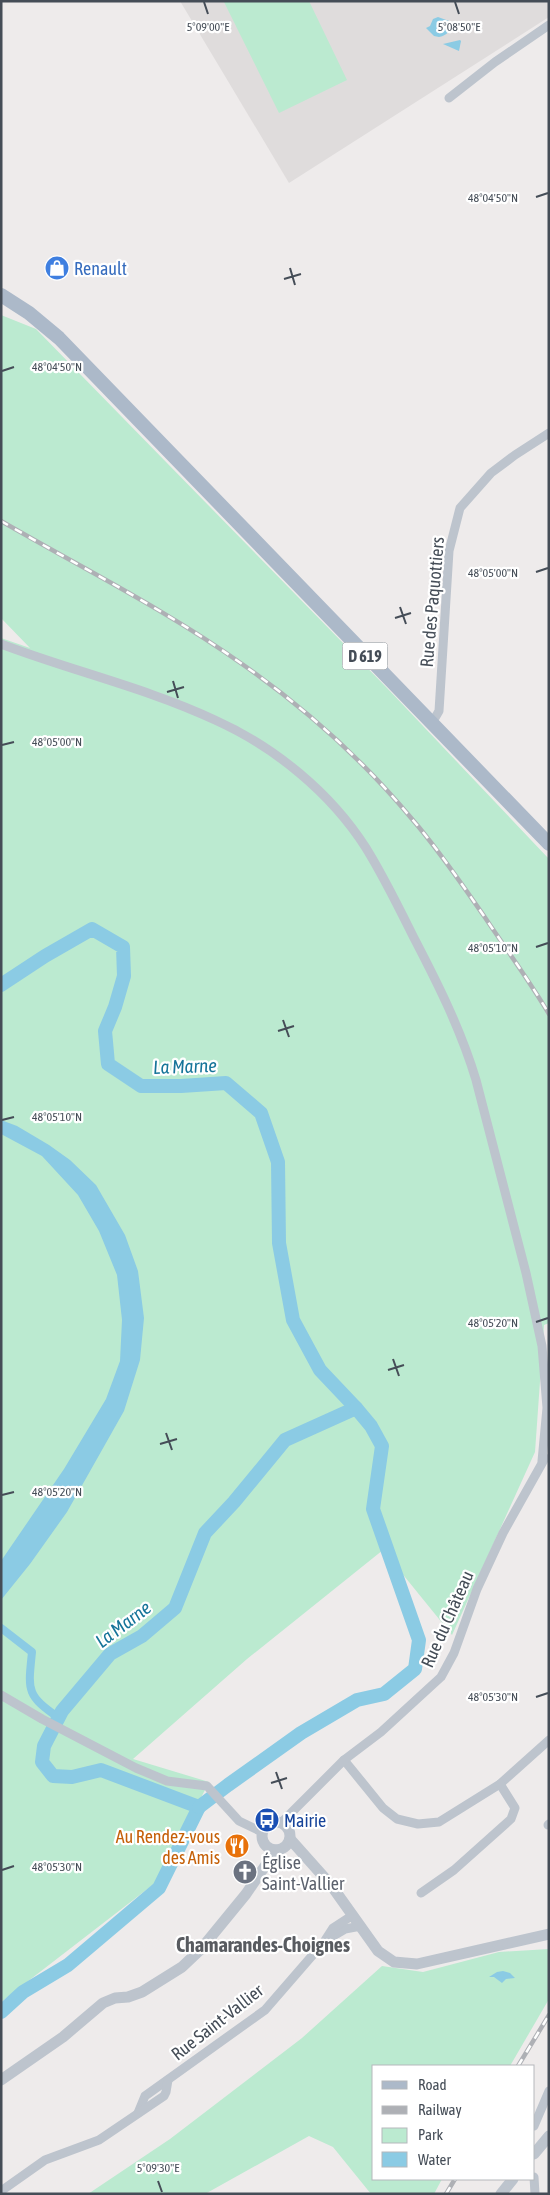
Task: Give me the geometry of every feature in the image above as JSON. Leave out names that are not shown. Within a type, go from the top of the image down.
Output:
[{"type":"main road","name":"D 619","points":[[1,295],[29,313],[59,338],[549,844]]},
{"type":"street","points":[[449,98],[495,62],[549,25]]},
{"type":"street","name":"Rue des Paquottiers","points":[[432,724],[439,711],[449,551],[460,508],[491,474],[515,454],[549,434]]},
{"type":"street","points":[[1,644],[173,703],[233,729],[274,754],[312,785],[343,816],[366,848],[449,1006],[469,1056],[476,1080],[524,1263],[542,1346],[546,1408],[542,1461]]},
{"type":"street","points":[[542,1461],[549,1453]]},
{"type":"street","name":"Rue du Château","points":[[281,1823],[344,1760],[381,1732],[442,1677],[454,1653],[477,1589],[503,1533],[542,1461]]},
{"type":"street","points":[[1,1695],[42,1719],[136,1768],[167,1781],[207,1786],[239,1821],[262,1832]]},
{"type":"street","points":[[344,1760],[383,1808],[398,1819],[418,1824],[439,1822],[500,1784],[549,1740]]},
{"type":"street","points":[[421,1893],[454,1870],[512,1819],[514,1814],[513,1803],[500,1784]]},
{"type":"street","points":[[262,1832],[272,1822],[281,1823],[289,1831],[290,1839],[318,1870],[384,1956],[394,1962],[409,1964],[549,1934]]},
{"type":"street","points":[[262,1832],[264,1844],[276,1850]]},
{"type":"street","points":[[1,2080],[64,2037],[103,2003],[142,1992],[182,1966],[201,1949],[246,1894],[276,1850],[285,1847],[290,1839]]},
{"type":"street","name":"Rue Saint-Vallier","points":[[1,2191],[45,2160],[99,2140],[164,2096],[168,2080],[265,2010],[324,1942],[337,1924],[353,1915]]},
{"type":"street","name":"Rue Saint-Vallier","points":[[324,1942],[345,1929],[361,1926]]},
{"type":"street","points":[[535,2124],[549,2091]]},
{"type":"street","points":[[535,2152],[549,2136]]},
{"type":"street","points":[[501,2194],[512,2180]]},
{"type":"street","points":[[534,2180],[535,2194]]},
{"type":"shaded area","points":[[180,1],[549,1],[549,17],[289,183]]},
{"type":"green space","points":[[309,1],[347,80],[279,113],[224,2]]},
{"type":"green space","points":[[1,315],[36,329],[387,688],[549,859],[549,1323],[544,1325],[535,1452],[452,1635],[383,1550],[247,1659],[133,1759],[209,1782],[159,1880],[1,2002],[1,638],[30,648],[1,618]]},
{"type":"green space","points":[[549,1949],[549,1999],[511,2065],[372,2065],[372,2180],[441,2180],[434,2194],[371,2194],[333,2147],[309,2136],[205,2194],[88,2194],[170,2139],[302,2038],[382,1966],[423,1972],[499,1952]]},
{"type":"water","points":[[438,17],[449,21],[450,24],[448,32],[439,37],[434,36],[426,28],[430,26],[433,19]]},
{"type":"water","points":[[460,40],[459,51],[443,44]]},
{"type":"water","points":[[1,1120],[17,1126],[49,1145],[70,1160],[96,1185],[125,1235],[138,1271],[144,1318],[140,1360],[124,1411],[67,1512],[30,1564],[1,1600],[1,1561],[64,1469],[106,1399],[120,1361],[122,1320],[117,1275],[99,1231],[78,1195],[42,1156],[1,1134]]},
{"type":"water","points":[[497,1972],[510,1973],[515,1978],[506,1979],[502,1983],[494,1977],[489,1977]]},
{"type":"waterway","name":"La Marne","points":[[1,985],[45,956],[92,929],[123,947],[124,976],[115,1007],[105,1031],[108,1064],[141,1086],[226,1083],[261,1113],[278,1162],[279,1243],[293,1320],[320,1370],[356,1408],[285,1440],[234,1502],[205,1533],[175,1608],[142,1636],[110,1654],[62,1711],[44,1746],[42,1762],[53,1776],[72,1777],[101,1770],[199,1807],[159,1888],[68,1965],[23,1992],[1,2012]]},
{"type":"waterway","name":"La Marne","points":[[199,1807],[301,1733],[357,1700],[384,1694],[415,1669],[419,1640],[373,1509],[382,1446],[371,1426],[356,1408]]},
{"type":"waterway","points":[[1,1628],[32,1652],[30,1676],[32,1691],[40,1703],[59,1718]]},
{"type":"railway","points":[[1,521],[184,625],[242,664],[311,717],[374,776],[422,830],[484,916],[549,1014]]},
{"type":"railway","points":[[519,2065],[549,2015]]},
{"type":"railway","points":[[446,2194],[454,2180]]},
{"type":"place","name":"Renault","points":[[57,268]]},
{"type":"place","name":"Mairie","points":[[267,1820]]},
{"type":"place","name":"Au Rendez-vous des Amis","points":[[237,1846]]},
{"type":"place","name":"Église Saint-Vallier","points":[[245,1872]]},
{"type":"district","name":"Chamarandes-Choignes","points":[[263,1944]]}]
